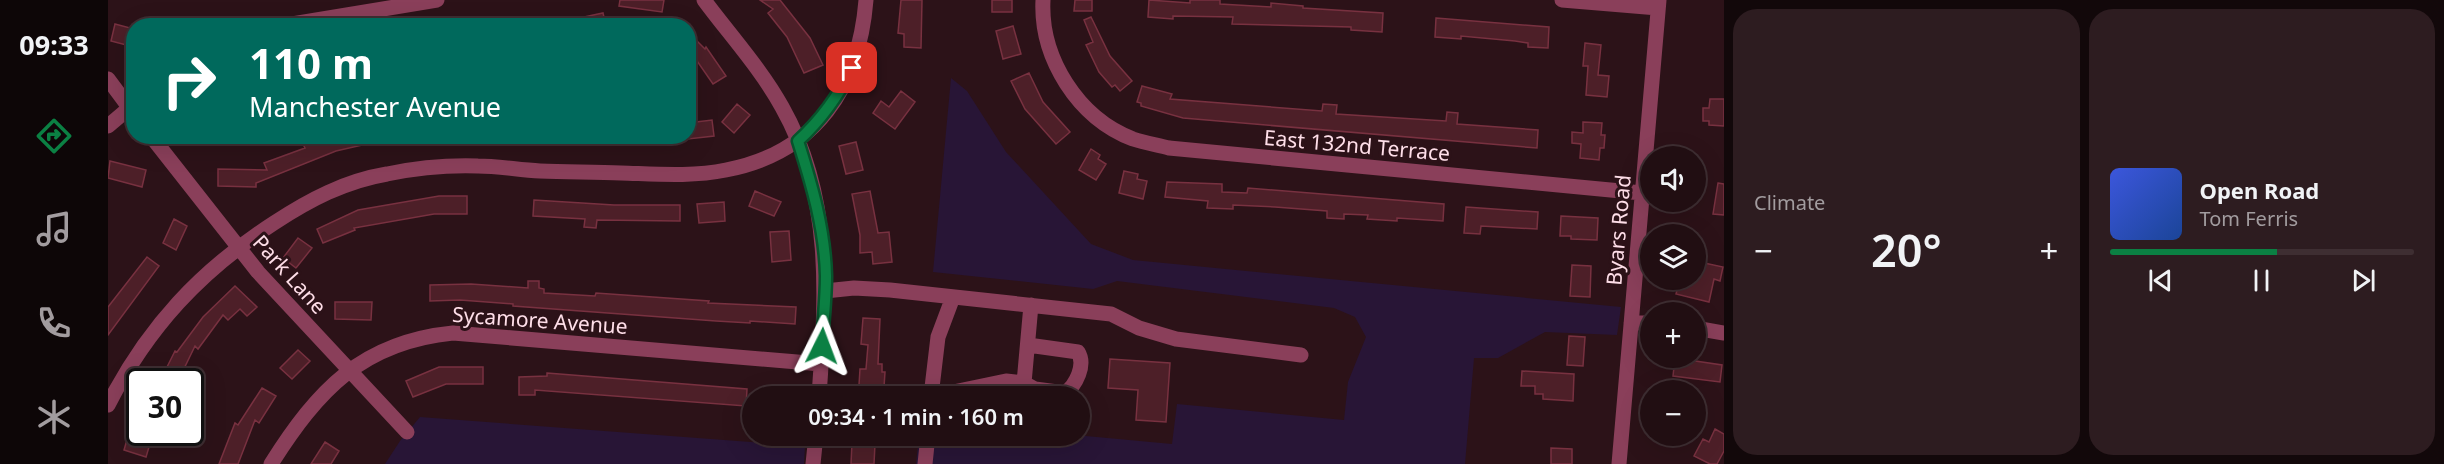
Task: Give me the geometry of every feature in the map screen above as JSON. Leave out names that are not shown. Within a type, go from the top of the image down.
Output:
[{"type":"street","points":[[328,18],[437,0]]},
{"type":"street","points":[[704,0],[768,84],[783,108],[798,141],[815,192],[824,244],[825,291],[820,386]]},
{"type":"street","points":[[108,405],[125,371],[157,326],[195,284],[237,247],[309,200],[346,184],[386,174],[436,167],[477,165],[539,171],[683,175],[724,171],[771,156],[798,141],[821,120],[839,95],[852,68],[864,32],[866,0]]},
{"type":"street","name":"East 132nd Terrace","points":[[1043,0],[1042,16],[1048,46],[1056,68],[1068,87],[1106,124],[1132,138],[1169,148],[1640,193]]},
{"type":"street","points":[[1562,0],[1659,4]]},
{"type":"street","name":"Byars Road","points":[[1646,146],[1659,4]]},
{"type":"street","points":[[108,79],[126,101]]},
{"type":"street","points":[[108,126],[126,112]]},
{"type":"street","name":"Park Lane","points":[[157,144],[258,273],[407,432]]},
{"type":"street","name":"Byars Road","points":[[1619,464],[1640,212]]},
{"type":"street","points":[[825,291],[854,288],[890,290],[1111,314],[1139,328],[1176,339],[1301,355]]},
{"type":"street","points":[[934,386],[938,337],[953,297]]},
{"type":"street","points":[[1024,382],[1031,305]]},
{"type":"street","points":[[1631,322],[1640,323]]},
{"type":"street","points":[[1706,330],[1724,333]]},
{"type":"street","name":"Sycamore Avenue","points":[[272,464],[291,432],[319,398],[349,370],[370,356],[398,343],[429,336],[453,333],[821,364]]},
{"type":"street","points":[[982,386],[1006,381],[1024,382],[1035,389],[1065,393],[1074,386],[1079,374],[1081,356],[1078,352],[1028,345]]},
{"type":"street","points":[[813,464],[815,446]]},
{"type":"street","points":[[925,464],[927,446]]},
{"type":"shaded area","points":[[951,78],[967,91],[1006,152],[1091,244],[1133,260],[1621,307],[1617,335],[1545,332],[1498,358],[1474,358],[1465,464],[916,464],[918,446],[1090,446],[1090,436],[1172,444],[1177,404],[1344,420],[1348,382],[1366,337],[1355,317],[1334,308],[1117,281],[1093,289],[933,272]]},
{"type":"shaded area","points":[[420,417],[742,441],[742,446],[805,446],[804,464],[385,464]]},
{"type":"building","points":[[620,0],[664,0],[662,12],[619,6]]},
{"type":"building","points":[[760,0],[780,0],[810,38],[823,65],[804,73],[787,37],[768,13],[773,9]]},
{"type":"building","points":[[901,0],[922,0],[921,48],[904,47],[904,34],[898,33]]},
{"type":"building","points":[[992,0],[1012,0],[1012,12],[992,12]]},
{"type":"building","points":[[1075,0],[1092,0],[1092,11],[1074,11]]},
{"type":"building","points":[[1149,0],[1190,3],[1190,0],[1220,0],[1220,4],[1271,7],[1271,3],[1303,6],[1303,8],[1383,13],[1382,32],[1351,30],[1351,27],[1232,24],[1233,17],[1173,16],[1173,19],[1148,17]]},
{"type":"building","points":[[603,13],[604,18],[579,18]]},
{"type":"building","points":[[1091,17],[1110,56],[1132,81],[1120,91],[1115,85],[1112,87],[1099,72],[1086,45],[1093,42],[1084,20]]},
{"type":"building","points":[[1436,18],[1549,27],[1548,48],[1528,47],[1528,43],[1515,41],[1461,36],[1461,39],[1435,37]]},
{"type":"building","points":[[115,24],[126,27],[126,45],[111,41]]},
{"type":"building","points":[[1013,26],[1021,54],[1003,59],[996,31]]},
{"type":"building","points":[[696,40],[705,49],[706,47],[726,76],[713,84],[696,60]]},
{"type":"building","points":[[1585,43],[1601,45],[1598,75],[1609,76],[1607,97],[1586,95],[1588,66],[1583,66]]},
{"type":"building","points":[[1029,73],[1043,102],[1070,132],[1056,144],[1025,109],[1011,81]]},
{"type":"building","points":[[1142,86],[1172,94],[1170,99],[1322,111],[1323,104],[1337,105],[1336,114],[1446,121],[1447,112],[1458,113],[1457,124],[1538,130],[1537,148],[1183,118],[1141,106],[1141,103],[1137,102]]},
{"type":"building","points":[[901,91],[915,102],[895,129],[873,113],[881,101],[889,107]]},
{"type":"building","points":[[1710,99],[1724,99],[1724,126],[1709,125],[1709,121],[1703,121],[1703,108],[1709,108]]},
{"type":"building","points":[[737,104],[750,115],[734,133],[722,122]]},
{"type":"building","points":[[712,120],[714,136],[696,138],[696,122]]},
{"type":"building","points":[[1583,122],[1602,123],[1601,135],[1605,135],[1604,148],[1600,148],[1599,160],[1580,158],[1581,144],[1572,143],[1572,132],[1583,133]]},
{"type":"building","points":[[856,142],[863,170],[846,174],[839,146]]},
{"type":"building","points":[[303,144],[367,144],[336,151],[256,183],[256,187],[218,186],[218,169],[267,170],[264,163],[305,148]]},
{"type":"building","points":[[1091,149],[1100,155],[1098,159],[1106,164],[1096,180],[1079,170]]},
{"type":"building","points":[[110,161],[146,170],[142,187],[108,178]]},
{"type":"building","points":[[1124,171],[1138,174],[1137,179],[1147,181],[1143,199],[1119,193]]},
{"type":"building","points":[[1167,182],[1222,184],[1222,192],[1247,193],[1248,188],[1444,204],[1443,221],[1367,219],[1368,215],[1344,214],[1344,219],[1327,218],[1327,211],[1275,207],[1233,205],[1233,209],[1207,208],[1208,201],[1165,197]]},
{"type":"building","points":[[1718,183],[1724,184],[1724,215],[1713,214]]},
{"type":"building","points":[[755,191],[781,202],[774,216],[749,206]]},
{"type":"building","points":[[870,191],[878,233],[889,232],[892,262],[873,264],[872,252],[860,253],[860,235],[852,194]]},
{"type":"building","points":[[439,196],[467,196],[467,214],[434,214],[354,228],[355,230],[323,243],[317,229],[358,210]]},
{"type":"building","points":[[534,200],[614,205],[680,205],[680,221],[597,220],[596,228],[584,227],[585,219],[533,216]]},
{"type":"building","points":[[724,202],[725,221],[699,223],[697,204]]},
{"type":"building","points":[[1466,207],[1538,212],[1537,229],[1481,226],[1480,234],[1464,233]]},
{"type":"building","points":[[1561,216],[1598,218],[1597,240],[1571,239],[1571,236],[1560,236]]},
{"type":"building","points":[[174,219],[187,226],[176,250],[163,243]]},
{"type":"building","points":[[789,231],[791,260],[772,262],[770,232]]},
{"type":"building","points":[[298,238],[312,248],[296,268],[283,258]]},
{"type":"building","points":[[147,257],[159,266],[108,335],[108,307]]},
{"type":"building","points":[[1706,263],[1723,267],[1720,281],[1714,279],[1709,302],[1676,294],[1677,290],[1706,290]]},
{"type":"building","points":[[1572,265],[1591,266],[1590,297],[1570,296]]},
{"type":"building","points":[[528,281],[539,281],[539,288],[544,289],[544,293],[595,296],[596,293],[709,301],[708,303],[796,307],[795,324],[716,321],[460,300],[430,301],[430,285],[471,284],[528,288]]},
{"type":"building","points":[[235,286],[257,307],[247,316],[240,309],[228,320],[223,315],[198,349],[195,346],[184,368],[166,368],[175,351],[177,352],[203,317]]},
{"type":"building","points":[[335,302],[372,302],[371,320],[335,319]]},
{"type":"building","points":[[863,318],[880,319],[878,364],[882,364],[882,372],[885,372],[884,386],[859,385],[860,369],[866,369],[868,345],[861,344]]},
{"type":"building","points":[[1569,336],[1585,337],[1583,366],[1567,365]]},
{"type":"building","points":[[298,350],[310,361],[292,379],[280,368]]},
{"type":"building","points":[[1110,359],[1170,363],[1166,422],[1136,420],[1138,390],[1108,388]]},
{"type":"building","points":[[1706,363],[1722,365],[1720,382],[1673,376],[1674,368],[1706,368]]},
{"type":"building","points":[[439,367],[483,367],[483,384],[446,384],[413,397],[406,381]]},
{"type":"building","points":[[1522,371],[1574,374],[1573,401],[1543,399],[1543,394],[1535,394],[1535,386],[1521,386]]},
{"type":"building","points":[[547,373],[742,389],[742,406],[535,390],[535,395],[519,395],[519,377],[547,376]]},
{"type":"building","points":[[262,388],[276,396],[259,423],[255,420],[238,464],[219,464],[235,423],[238,425]]},
{"type":"building","points":[[1715,429],[1724,434],[1724,451],[1717,464],[1710,464],[1694,456],[1699,446],[1706,446],[1706,440],[1709,442]]},
{"type":"building","points":[[325,442],[339,451],[331,464],[311,464]]},
{"type":"building","points":[[126,443],[126,446],[149,447],[146,457],[124,450]]},
{"type":"building","points":[[852,446],[875,446],[874,464],[851,464]]},
{"type":"building","points":[[1551,448],[1572,449],[1572,464],[1551,464]]},
{"type":"route","points":[[822,346],[826,276],[824,244],[815,192],[798,141],[821,120],[839,95],[852,68]]}]
